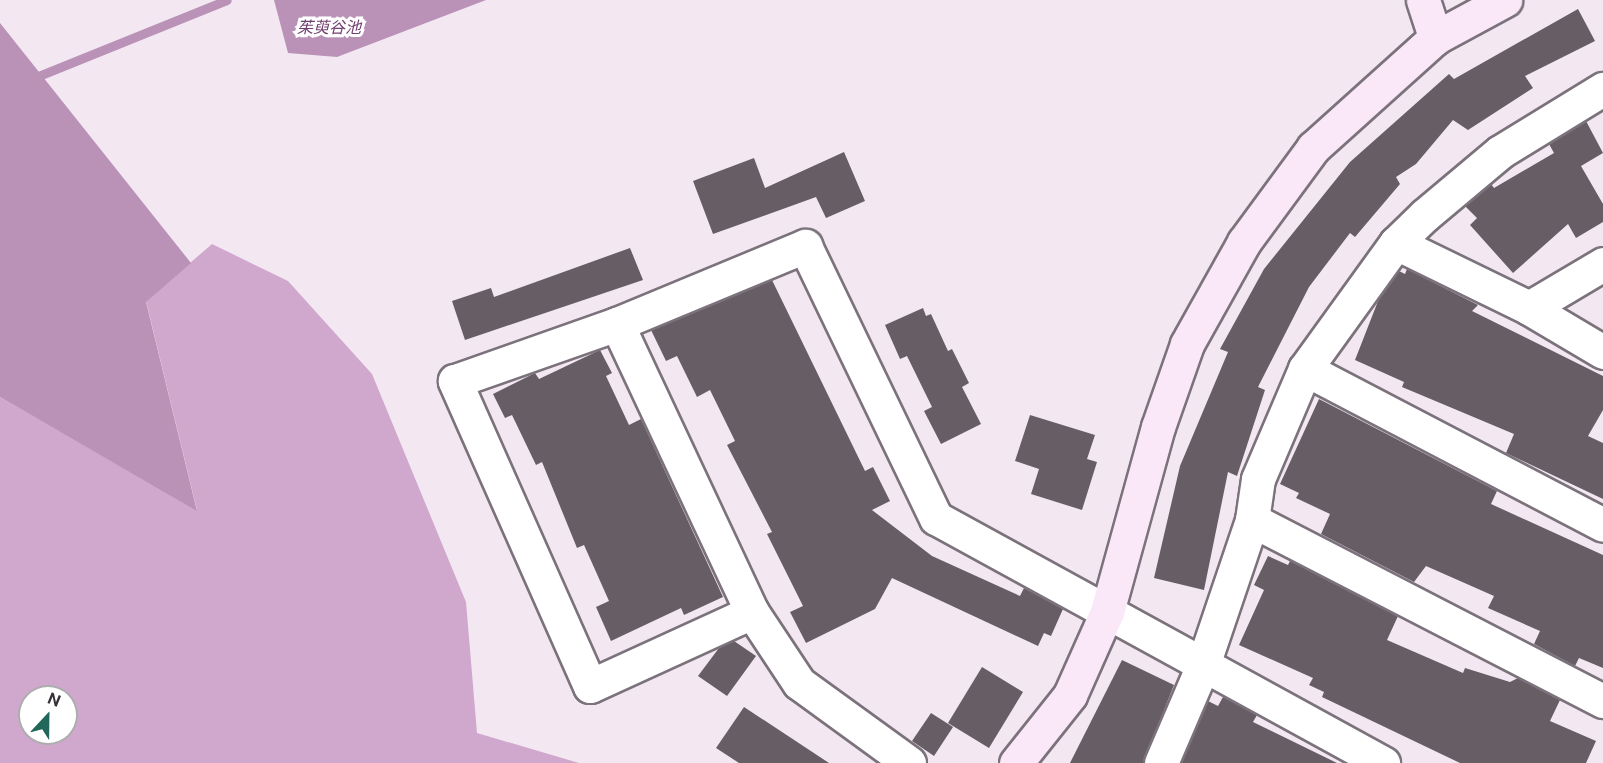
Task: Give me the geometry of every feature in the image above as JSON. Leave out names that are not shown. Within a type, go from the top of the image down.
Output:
[{"type":"street","points":[[1423,0],[1435,38]]},
{"type":"street","points":[[1016,763],[1070,695],[1107,612],[1158,427],[1187,344],[1244,242],[1313,148],[1435,38],[1505,0]]},
{"type":"street","points":[[1161,763],[1203,665],[1252,520],[1258,478],[1305,369],[1396,243],[1500,152],[1603,89]]},
{"type":"street","points":[[1396,243],[1529,308],[1603,352]]},
{"type":"street","points":[[752,612],[590,686],[455,381],[617,324],[805,246],[936,518],[1383,763]]},
{"type":"street","points":[[1529,308],[1603,264]]},
{"type":"street","points":[[617,324],[752,612],[799,683],[909,763]]},
{"type":"street","points":[[1305,369],[1603,525]]},
{"type":"street","points":[[1252,520],[1603,701]]},
{"type":"shaded area","points":[[212,244],[288,281],[372,374],[466,602],[477,733],[579,763],[0,763],[0,397],[197,510],[146,301]]},
{"type":"water","name":"茱萸谷池","points":[[274,0],[486,0],[337,57],[288,53]]},
{"type":"water","points":[[0,23],[191,263],[146,302],[197,511],[0,397]]},
{"type":"building","points":[[1578,9],[1595,41],[1525,76],[1533,88],[1468,130],[1453,120],[1416,164],[1396,177],[1400,184],[1355,237],[1350,233],[1309,287],[1258,387],[1265,390],[1237,476],[1228,472],[1204,590],[1154,578],[1180,466],[1228,352],[1220,349],[1264,269],[1350,162],[1449,74],[1454,79]]},
{"type":"building","points":[[1586,121],[1603,153],[1581,166],[1603,204],[1603,222],[1576,238],[1568,224],[1513,273],[1470,225],[1477,218],[1465,206],[1491,184],[1494,188],[1554,153],[1549,144]]},
{"type":"building","points":[[844,152],[865,201],[826,218],[816,197],[713,234],[693,181],[754,158],[765,188]]},
{"type":"building","points":[[630,248],[643,280],[465,340],[452,301],[491,288],[494,297]]},
{"type":"building","points":[[1407,269],[1478,305],[1472,311],[1603,376],[1603,410],[1588,436],[1603,443],[1603,499],[1506,453],[1514,434],[1402,387],[1404,382],[1355,360],[1380,296],[1399,271],[1405,274]]},
{"type":"building","points":[[772,280],[865,471],[873,467],[890,501],[872,510],[932,556],[1020,596],[1024,588],[1063,609],[1051,636],[1044,633],[1038,646],[892,578],[875,609],[806,643],[790,612],[803,606],[767,534],[772,532],[727,445],[735,441],[710,390],[697,397],[677,356],[666,361],[651,330]]},
{"type":"building","points":[[923,308],[926,316],[931,314],[948,351],[952,349],[969,383],[962,387],[981,424],[941,444],[924,411],[932,407],[907,356],[900,359],[885,325]]},
{"type":"building","points":[[600,350],[612,373],[606,376],[629,425],[641,419],[723,597],[684,615],[681,608],[611,641],[596,607],[609,601],[584,545],[577,548],[542,462],[536,465],[512,415],[505,418],[493,394],[535,373],[539,379]]},
{"type":"building","points":[[1319,399],[1497,491],[1491,504],[1603,555],[1603,668],[1579,658],[1575,666],[1534,644],[1540,631],[1488,608],[1494,596],[1426,566],[1414,582],[1321,534],[1330,514],[1296,498],[1299,493],[1280,484]]},
{"type":"building","points":[[1030,415],[1095,435],[1087,459],[1097,462],[1082,510],[1031,494],[1039,469],[1015,461]]},
{"type":"building","points":[[1268,556],[1288,565],[1290,561],[1398,616],[1387,640],[1463,673],[1465,668],[1510,682],[1518,678],[1560,700],[1550,721],[1596,741],[1586,763],[1460,763],[1322,697],[1324,692],[1309,685],[1313,678],[1239,645],[1264,590],[1254,585]]},
{"type":"building","points":[[734,641],[756,656],[727,696],[698,676],[719,648]]},
{"type":"building","points":[[1122,660],[1174,685],[1143,763],[1070,763]]},
{"type":"building","points":[[982,667],[1023,692],[989,748],[948,723]]},
{"type":"building","points":[[1223,697],[1257,715],[1253,722],[1337,763],[1181,763],[1208,701],[1218,706]]},
{"type":"building","points":[[744,707],[829,763],[739,763],[716,748]]},
{"type":"building","points":[[931,713],[953,727],[934,756],[912,741]]},
{"type":"waterway","points":[[31,79],[227,0]]}]
